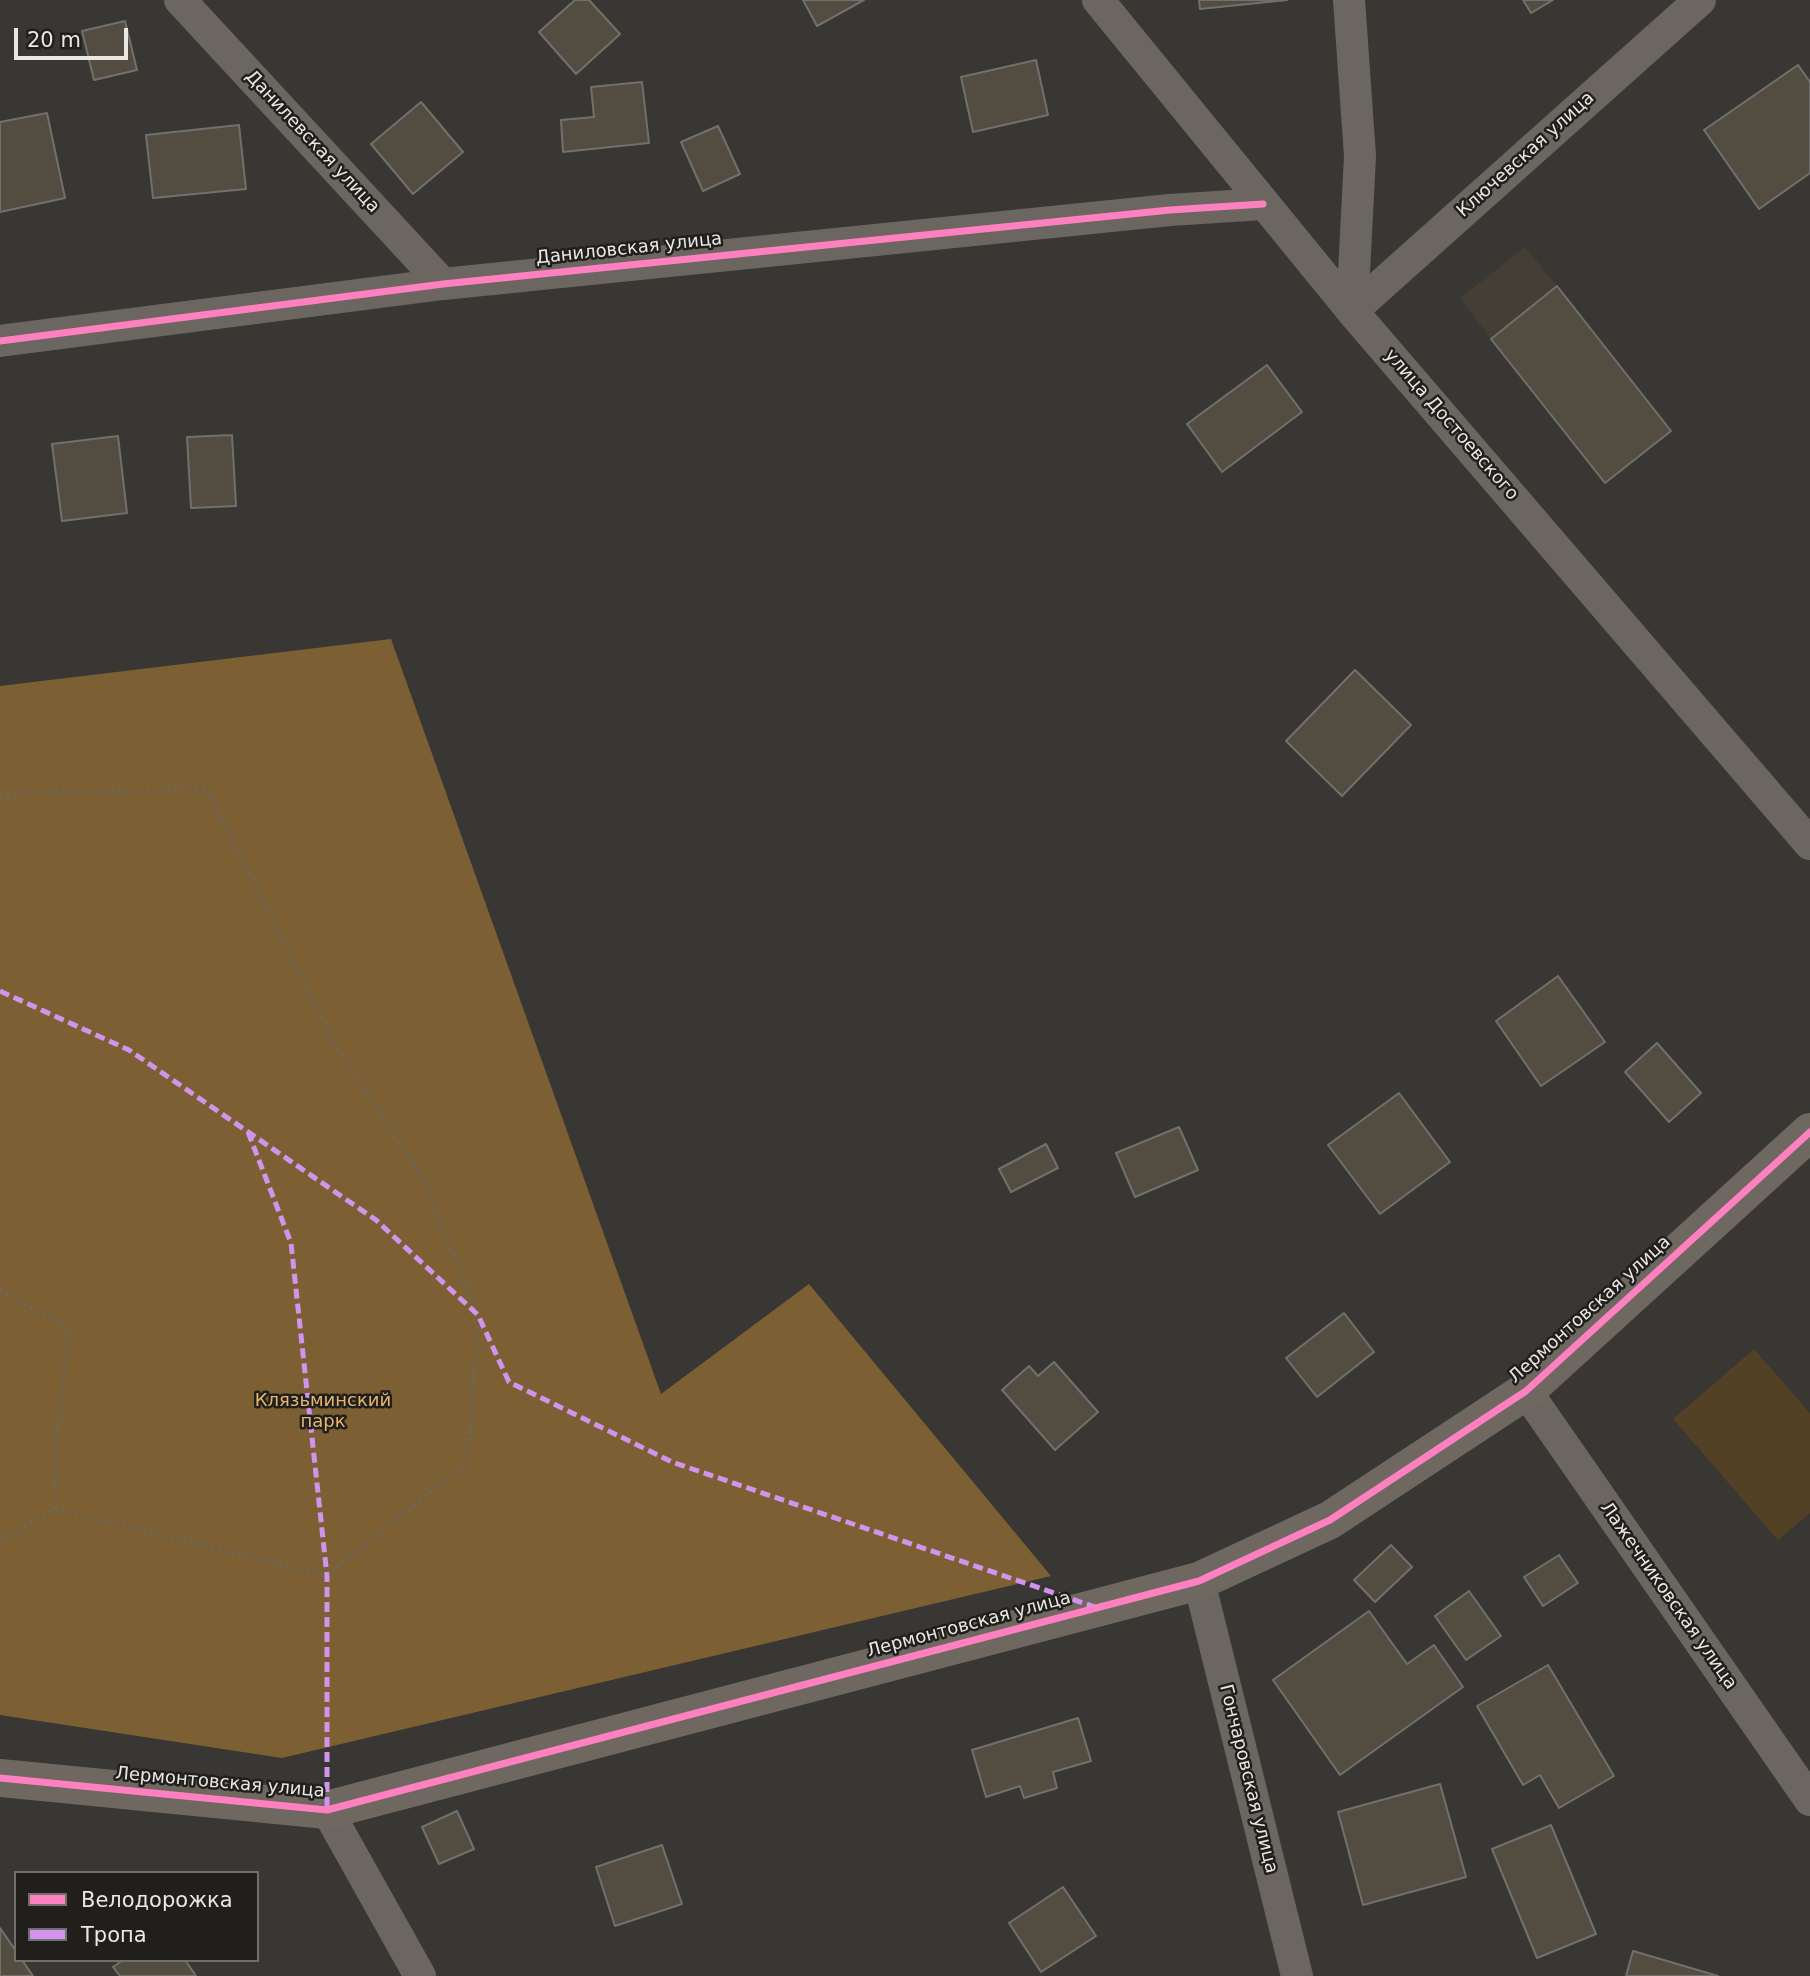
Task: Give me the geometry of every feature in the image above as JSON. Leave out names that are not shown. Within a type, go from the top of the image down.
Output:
[{"type":"street","name":"Данилевская улица","points":[[180,0],[443,284]]},
{"type":"street","name":"улица Достоевского","points":[[1098,0],[1352,311],[1810,844]]},
{"type":"street","points":[[1349,0],[1360,156],[1352,311]]},
{"type":"street","name":"Ключевская улица","points":[[1352,311],[1700,0]]},
{"type":"street","name":"Даниловская улица","points":[[0,341],[443,284],[1170,210],[1264,204]]},
{"type":"street","name":"Лермонтовская улица","points":[[0,1778],[327,1810],[1199,1581],[1330,1520],[1526,1391],[1810,1132]]},
{"type":"street","name":"Лажечниковская улица","points":[[1526,1391],[1810,1800]]},
{"type":"street","name":"Гончаровская улица","points":[[1199,1581],[1297,1976]]},
{"type":"street","points":[[327,1810],[420,1976]]},
{"type":"path","points":[[0,797],[35,792],[207,789],[337,1048],[423,1178],[478,1315],[468,1461],[327,1576],[54,1509],[0,1541]]},
{"type":"path","points":[[0,1290],[70,1329],[58,1420],[54,1509]]},
{"type":"shaded area","points":[[1525,247],[1557,286],[1491,339],[1460,298]]},
{"type":"shaded area","points":[[1754,1349],[1810,1413],[1810,1513],[1778,1540],[1673,1419]]},
{"type":"green space","name":"Клязьминский парк","points":[[391,639],[661,1394],[809,1284],[1051,1576],[282,1758],[0,1715],[0,686]]},
{"type":"building","points":[[575,0],[589,0],[620,34],[576,74],[539,32]]},
{"type":"building","points":[[803,0],[864,0],[817,26]]},
{"type":"building","points":[[1199,0],[1287,0],[1200,9]]},
{"type":"building","points":[[1523,0],[1553,0],[1531,13]]},
{"type":"building","points":[[125,21],[137,70],[94,80],[82,31]]},
{"type":"building","points":[[1036,60],[1048,115],[973,132],[961,77]]},
{"type":"building","points":[[1798,65],[1810,82],[1810,173],[1759,209],[1704,130]]},
{"type":"building","points":[[642,82],[649,143],[563,152],[561,120],[594,117],[591,87]]},
{"type":"building","points":[[421,102],[463,152],[413,194],[371,144]]},
{"type":"building","points":[[47,113],[65,198],[0,212],[0,122]]},
{"type":"building","points":[[239,125],[246,189],[153,198],[146,135]]},
{"type":"building","points":[[718,126],[740,174],[703,191],[681,142]]},
{"type":"building","points":[[1557,286],[1671,431],[1605,483],[1491,339]]},
{"type":"building","points":[[1267,365],[1302,412],[1222,472],[1187,424]]},
{"type":"building","points":[[232,435],[236,506],[191,508],[187,437]]},
{"type":"building","points":[[118,436],[127,513],[62,521],[52,444]]},
{"type":"building","points":[[1355,670],[1411,725],[1342,796],[1286,741]]},
{"type":"building","points":[[1558,976],[1605,1042],[1541,1086],[1496,1021]]},
{"type":"building","points":[[1657,1043],[1701,1093],[1669,1122],[1625,1072]]},
{"type":"building","points":[[1399,1093],[1450,1162],[1380,1214],[1328,1145]]},
{"type":"building","points":[[1179,1127],[1198,1170],[1135,1197],[1116,1153]]},
{"type":"building","points":[[1046,1144],[1058,1168],[1011,1192],[999,1169]]},
{"type":"building","points":[[1344,1313],[1374,1352],[1317,1397],[1286,1358]]},
{"type":"building","points":[[1054,1362],[1098,1412],[1055,1450],[1002,1390],[1029,1366],[1038,1376]]},
{"type":"building","points":[[1391,1545],[1412,1567],[1375,1602],[1354,1580]]},
{"type":"building","points":[[1559,1555],[1578,1583],[1543,1606],[1524,1577]]},
{"type":"building","points":[[1469,1591],[1501,1636],[1466,1660],[1435,1616]]},
{"type":"building","points":[[1369,1611],[1407,1664],[1434,1645],[1463,1687],[1340,1775],[1273,1680]]},
{"type":"building","points":[[1548,1665],[1614,1776],[1559,1808],[1540,1775],[1523,1785],[1477,1706]]},
{"type":"building","points":[[1078,1718],[1091,1761],[1053,1772],[1057,1788],[1024,1798],[1020,1786],[986,1797],[972,1750]]},
{"type":"building","points":[[1440,1784],[1466,1877],[1363,1905],[1338,1812]]},
{"type":"building","points":[[457,1811],[474,1849],[439,1864],[422,1827]]},
{"type":"building","points":[[1551,1825],[1596,1934],[1537,1958],[1492,1849]]},
{"type":"building","points":[[662,1845],[682,1904],[615,1926],[596,1867]]},
{"type":"building","points":[[1063,1887],[1096,1936],[1041,1972],[1009,1923]]},
{"type":"building","points":[[0,1928],[14,1948],[14,1962],[23,1962],[33,1976],[0,1976]]},
{"type":"building","points":[[1633,1951],[1718,1976],[1626,1976]]},
{"type":"building","points":[[120,1962],[186,1962],[196,1976],[120,1976],[113,1967]]},
{"type":"marked path","points":[[0,991],[129,1050],[376,1220],[478,1315],[509,1382],[672,1462],[1095,1607]]},
{"type":"marked path","points":[[248,1132],[291,1243],[327,1576],[327,1810]]},
{"type":"cycle path","points":[[0,341],[443,284],[1170,210],[1263,204]]},
{"type":"cycle path","points":[[0,1778],[327,1810],[1199,1581],[1330,1520],[1526,1391],[1810,1132]]}]
